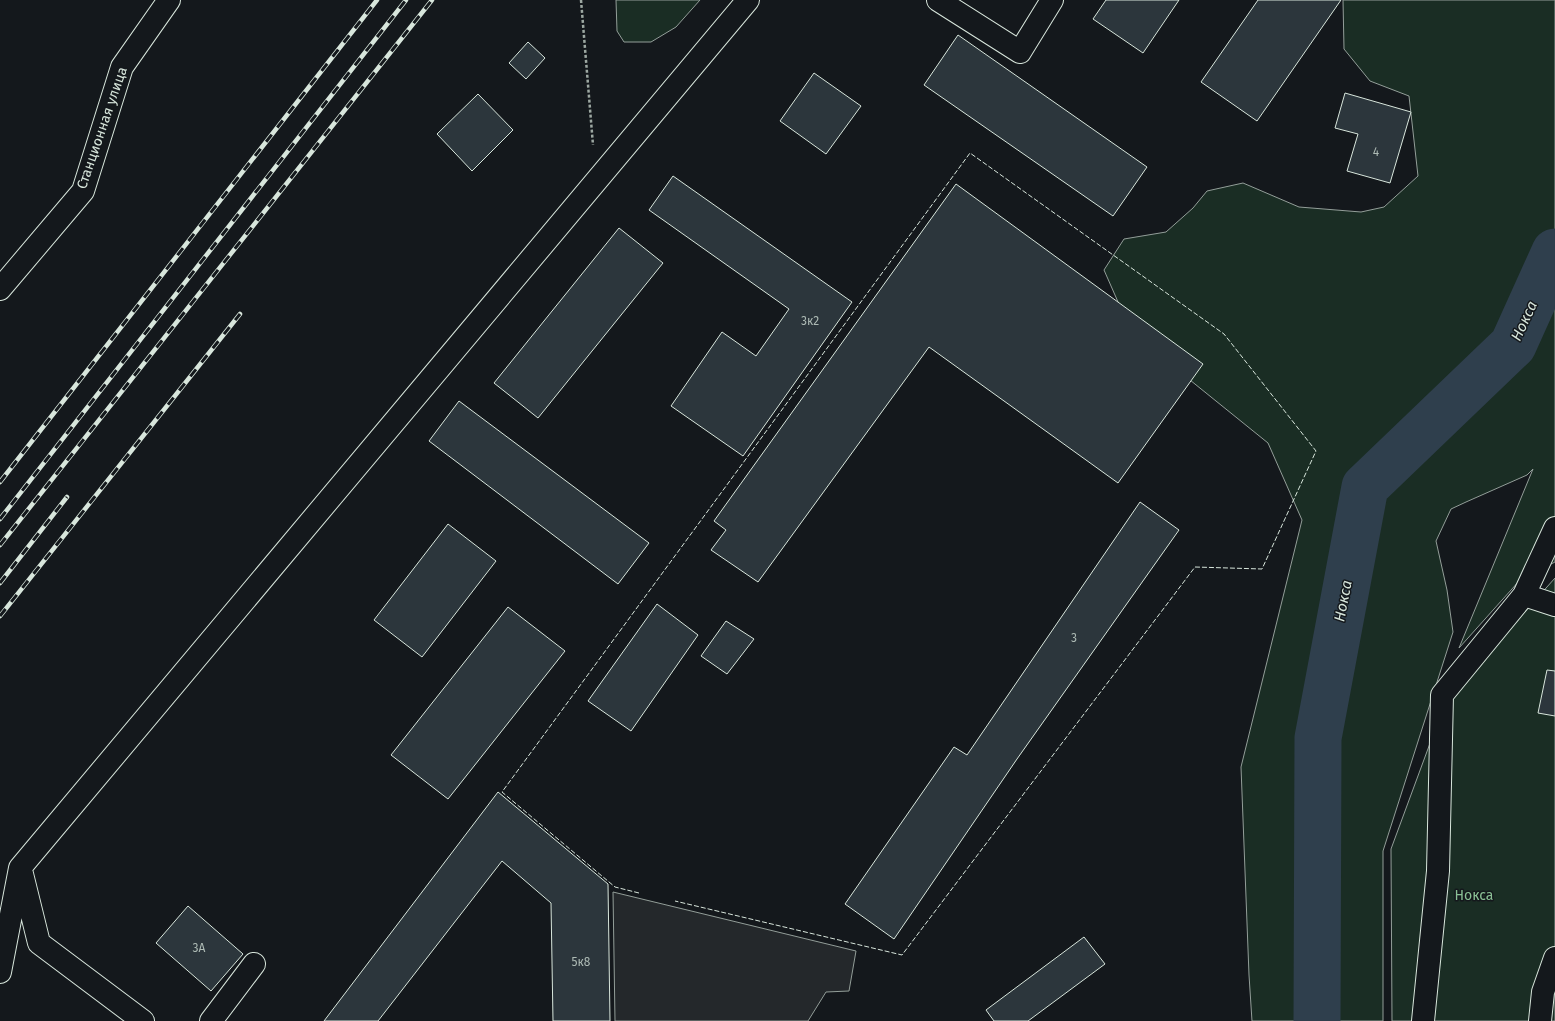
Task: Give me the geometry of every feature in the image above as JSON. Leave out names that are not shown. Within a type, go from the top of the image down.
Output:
[{"type":"street","name":"Станционная улица","points":[[0,289],[83,191],[122,67],[169,0]]},
{"type":"street","points":[[0,972],[20,868],[748,0]]},
{"type":"street","points":[[938,0],[1020,52],[1052,0]]},
{"type":"street","points":[[1423,1021],[1438,871],[1442,695],[1524,595],[1555,528]]},
{"type":"street","points":[[1524,595],[1555,605]]},
{"type":"street","points":[[20,868],[39,942],[143,1021]]},
{"type":"street","points":[[1540,1021],[1543,992],[1555,958]]},
{"type":"street","points":[[211,1021],[254,964]]},
{"type":"path","points":[[581,0],[597,180]]},
{"type":"green space","points":[[616,0],[700,0],[676,27],[651,42],[624,42],[617,31]]},
{"type":"green space","points":[[1343,0],[1555,0],[1555,562],[1520,580],[1459,648],[1533,469],[1527,475],[1451,509],[1436,541],[1447,590],[1453,632],[1383,851],[1383,1021],[1252,1021],[1241,767],[1302,520],[1268,443],[1159,355],[1122,311],[1104,270],[1124,239],[1166,232],[1193,208],[1207,191],[1243,183],[1299,207],[1361,212],[1384,207],[1418,176],[1409,96],[1370,81],[1344,49]]},
{"type":"green space","name":"Нокса","points":[[1555,578],[1555,1021],[1392,1021],[1391,849],[1446,700]]},
{"type":"shaded area","points":[[613,892],[856,951],[849,991],[826,992],[808,1021],[615,1021]]},
{"type":"building","points":[[1106,0],[1179,0],[1143,53],[1093,19]]},
{"type":"building","points":[[1258,0],[1341,0],[1257,121],[1201,82]]},
{"type":"building","points":[[958,35],[1147,167],[1113,216],[924,85]]},
{"type":"building","points":[[528,42],[545,58],[526,79],[509,63]]},
{"type":"building","points":[[814,73],[861,106],[826,154],[780,121]]},
{"type":"building","points":[[1345,93],[1411,112],[1390,183],[1347,171],[1358,134],[1335,128]]},
{"type":"building","points":[[478,94],[513,130],[472,171],[437,134]]},
{"type":"building","points":[[673,176],[852,302],[743,456],[671,406],[722,332],[756,356],[789,309],[649,210]]},
{"type":"building","points":[[956,184],[1203,364],[1118,483],[929,347],[758,582],[711,550],[726,530],[714,521]]},
{"type":"building","points":[[619,228],[663,263],[538,418],[494,383]]},
{"type":"building","points":[[459,401],[649,543],[618,584],[429,441]]},
{"type":"building","points":[[1140,502],[1179,530],[1017,759],[894,939],[845,904],[954,747],[967,755]]},
{"type":"building","points":[[448,524],[496,561],[422,657],[374,620]]},
{"type":"building","points":[[657,604],[698,635],[631,731],[588,701]]},
{"type":"building","points":[[508,607],[565,651],[448,799],[391,755]]},
{"type":"building","points":[[726,621],[754,639],[727,674],[701,656]]},
{"type":"building","points":[[1547,670],[1555,671],[1555,716],[1538,713]]},
{"type":"building","points":[[498,792],[608,884],[610,1021],[553,1021],[551,903],[502,861],[378,1021],[324,1021]]},
{"type":"building","points":[[188,906],[243,954],[211,991],[156,943]]},
{"type":"building","points":[[1084,937],[1105,964],[1028,1021],[994,1021],[986,1010]]},
{"type":"waterway","name":"Нокса","points":[[1317,1021],[1318,738],[1365,487],[1513,345],[1555,252]]},
{"type":"railway","points":[[0,482],[377,0]]},
{"type":"railway","points":[[0,519],[406,0]]},
{"type":"railway","points":[[0,545],[432,0]]},
{"type":"railway","points":[[0,616],[240,314]]},
{"type":"railway","points":[[0,583],[67,497]]},
{"type":"fence","points":[[639,893],[615,887],[502,792],[970,153],[1224,334],[1316,451],[1262,569],[1195,567],[902,955],[675,901]]}]
